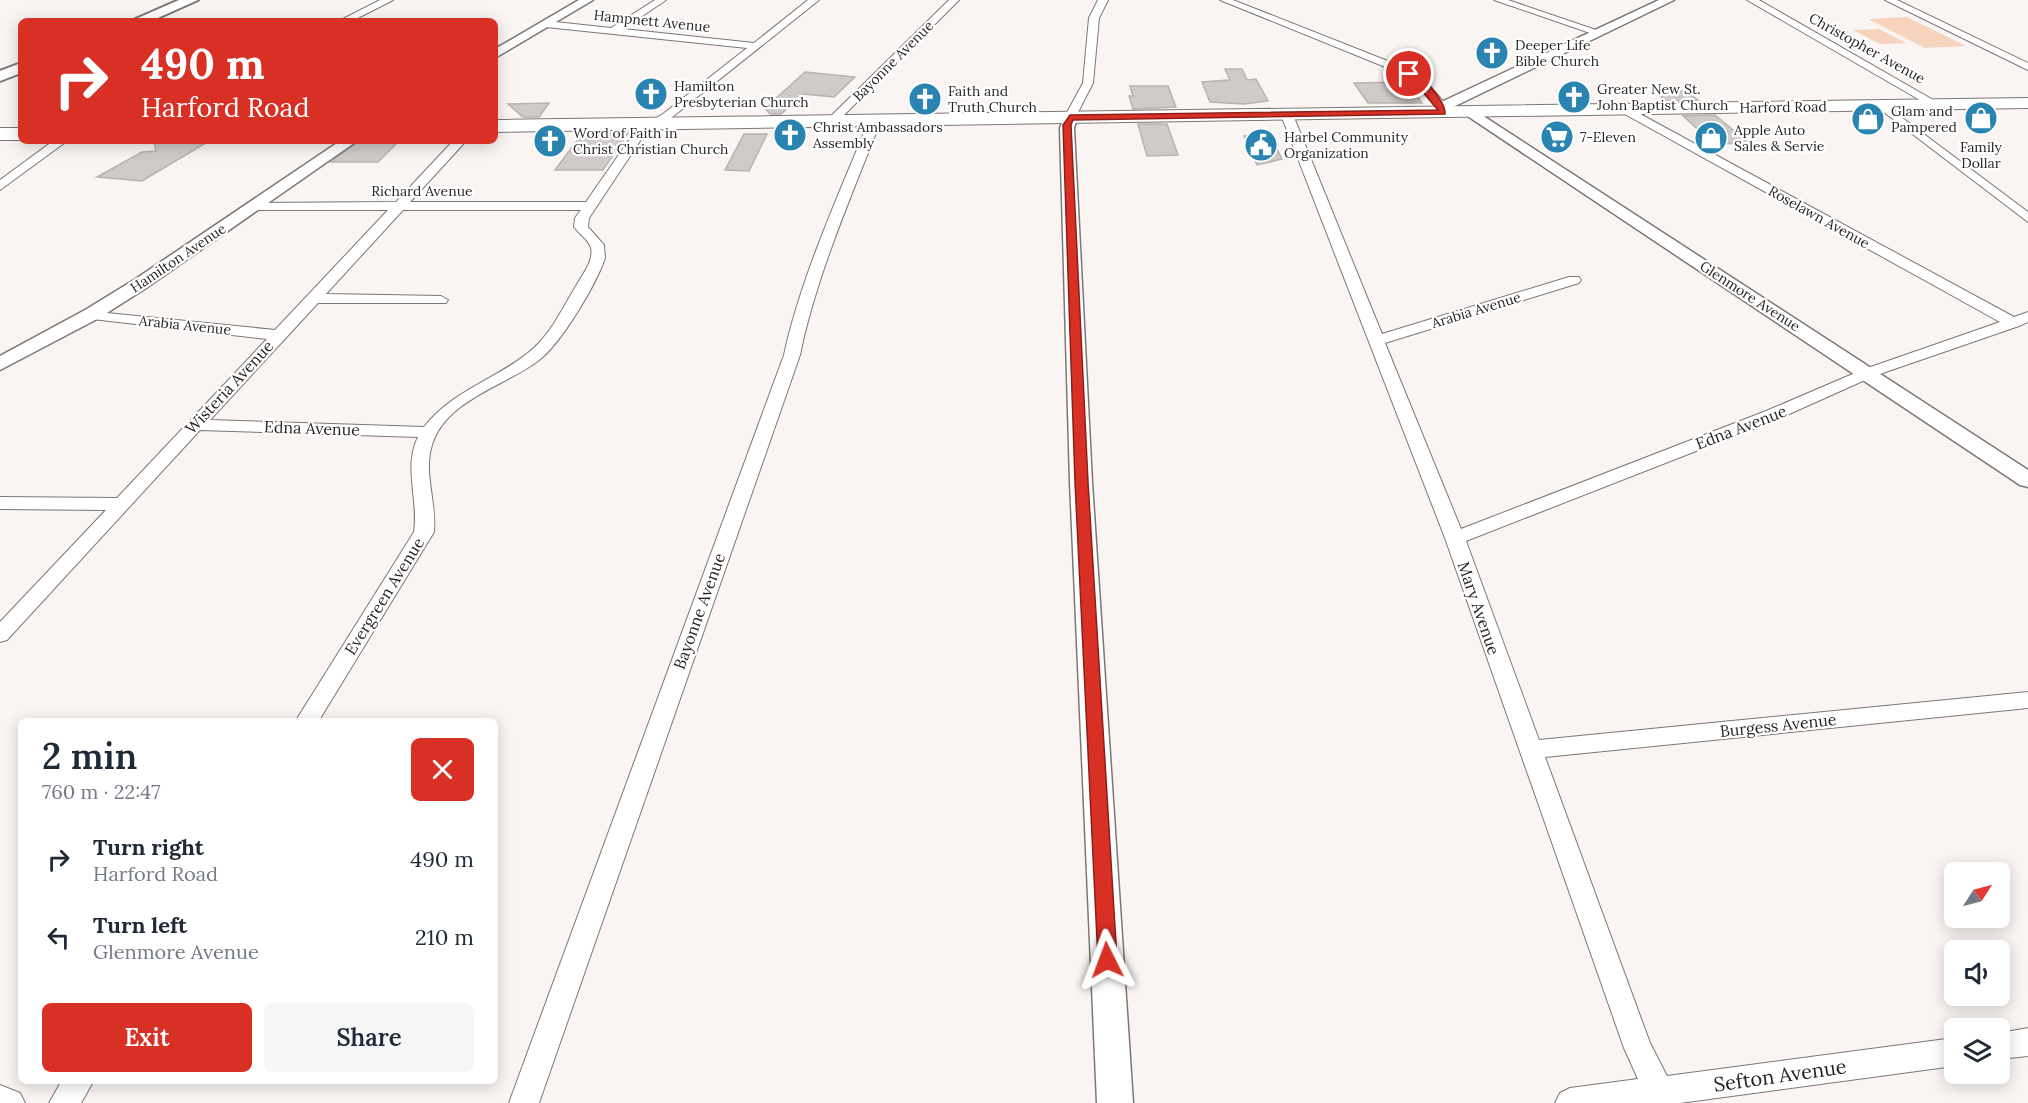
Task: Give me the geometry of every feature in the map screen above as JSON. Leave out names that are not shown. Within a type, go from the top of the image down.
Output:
[{"type":"main road","points":[[146,18],[191,0]]},
{"type":"main road","points":[[0,76],[18,69]]},
{"type":"main road","name":"Harford Road","points":[[498,126],[2028,103]]},
{"type":"main road","points":[[0,134],[18,134]]},
{"type":"street","points":[[350,18],[388,0]]},
{"type":"street","points":[[498,52],[586,0]]},
{"type":"street","points":[[613,31],[661,0]]},
{"type":"street","name":"Evergreen Avenue","points":[[308,718],[424,532],[427,506],[418,471],[429,432],[454,405],[533,357],[548,342],[599,253],[595,241],[581,227],[582,218],[640,133],[757,46],[814,0]]},
{"type":"street","name":"Bayonne Avenue","points":[[832,121],[954,0]]},
{"type":"street","points":[[1103,0],[1094,18],[1088,83],[1067,128],[1072,208],[1081,482],[1115,1103]]},
{"type":"street","points":[[1225,0],[1409,74],[1419,80],[1442,110],[1666,0]]},
{"type":"street","points":[[1499,0],[1597,32]]},
{"type":"street","name":"Christopher Avenue","points":[[1752,0],[1936,105]]},
{"type":"street","points":[[1890,0],[2028,67]]},
{"type":"street","name":"Hampnett Avenue","points":[[546,24],[757,46]]},
{"type":"street","points":[[1881,105],[2028,218]]},
{"type":"street","name":"Roselawn Avenue","points":[[1625,110],[2021,320]]},
{"type":"street","name":"Glenmore Avenue","points":[[1471,112],[2028,480]]},
{"type":"street","name":"Mary Avenue","points":[[1287,115],[1455,538],[1529,750],[1638,1048],[1661,1097]]},
{"type":"street","name":"Bayonne Avenue","points":[[524,1103],[792,356],[797,332],[839,211],[875,120]]},
{"type":"street","points":[[0,186],[57,144]]},
{"type":"street","name":"Hamilton Avenue","points":[[0,364],[92,314],[346,144]]},
{"type":"street","name":"Wisteria Avenue","points":[[0,635],[457,144]]},
{"type":"street","name":"Richard Avenue","points":[[254,206],[590,206]]},
{"type":"street","name":"Arabia Avenue","points":[[1378,340],[1574,280]]},
{"type":"street","points":[[312,298],[441,300]]},
{"type":"street","name":"Arabia Avenue","points":[[92,314],[277,335]]},
{"type":"street","name":"Edna Avenue","points":[[1455,538],[1772,415],[1868,373],[2021,320]]},
{"type":"street","name":"Edna Avenue","points":[[194,425],[429,432]]},
{"type":"street","points":[[0,503],[120,504]]},
{"type":"street","name":"Burgess Avenue","points":[[1529,750],[2028,700]]},
{"type":"street","points":[[2010,1045],[2028,1042]]},
{"type":"street","name":"Sefton Avenue","points":[[1570,1103],[1661,1097],[1944,1054]]},
{"type":"street","points":[[64,1103],[77,1084]]},
{"type":"street","points":[[0,1100],[10,1103]]},
{"type":"shaded area","points":[[1907,17],[1966,46],[1925,48],[1868,19]]},
{"type":"shaded area","points":[[1879,29],[1906,43],[1880,44],[1853,30]]},
{"type":"building","points":[[1225,69],[1242,69],[1247,80],[1256,79],[1268,101],[1244,104],[1210,102],[1202,82],[1230,80]]},
{"type":"building","points":[[805,72],[855,77],[834,97],[803,94],[781,114],[770,114],[765,108]]},
{"type":"building","points":[[1406,82],[1422,103],[1368,103],[1354,83]]},
{"type":"building","points":[[1130,86],[1168,86],[1176,107],[1133,109],[1129,96],[1133,96]]},
{"type":"building","points":[[1655,91],[1686,91],[1698,100],[1666,101]]},
{"type":"building","points":[[549,103],[539,117],[523,117],[508,104]]},
{"type":"building","points":[[1715,115],[1749,143],[1714,144],[1683,116]]},
{"type":"building","points":[[1138,124],[1167,124],[1178,155],[1147,156]]},
{"type":"building","points":[[628,133],[603,170],[555,170],[582,134]]},
{"type":"building","points":[[744,134],[767,134],[749,171],[725,170]]},
{"type":"building","points":[[1270,135],[1282,159],[1257,165],[1244,136]]},
{"type":"building","points":[[155,144],[204,144],[142,181],[97,177],[142,152],[156,151]]},
{"type":"building","points":[[355,144],[396,144],[378,162],[331,162]]},
{"type":"place","name":"Deeper Life Bible Church","points":[[1492,53]]},
{"type":"place","name":"Hamilton Presbyterian Church","points":[[651,94]]},
{"type":"place","name":"Greater New St. John Baptist Church","points":[[1574,97]]},
{"type":"place","name":"Faith and Truth Church","points":[[925,99]]},
{"type":"place","name":"Family Dollar","points":[[1981,118]]},
{"type":"place","name":"Glam and Pampered","points":[[1868,119]]},
{"type":"place","name":"Christ Ambassadors Assembly","points":[[790,135]]},
{"type":"place","name":"7-Eleven","points":[[1557,137]]},
{"type":"place","name":"Apple Auto Sales & Servie","points":[[1711,138]]},
{"type":"place","name":"Word of Faith in Christ Christian Church","points":[[550,141]]},
{"type":"place","name":"Harbel Community Organization","points":[[1261,145]]},
{"type":"route","points":[[1107,960],[1081,482],[1067,125],[1070,118],[1443,112],[1440,104],[1419,80],[1409,74]]}]
